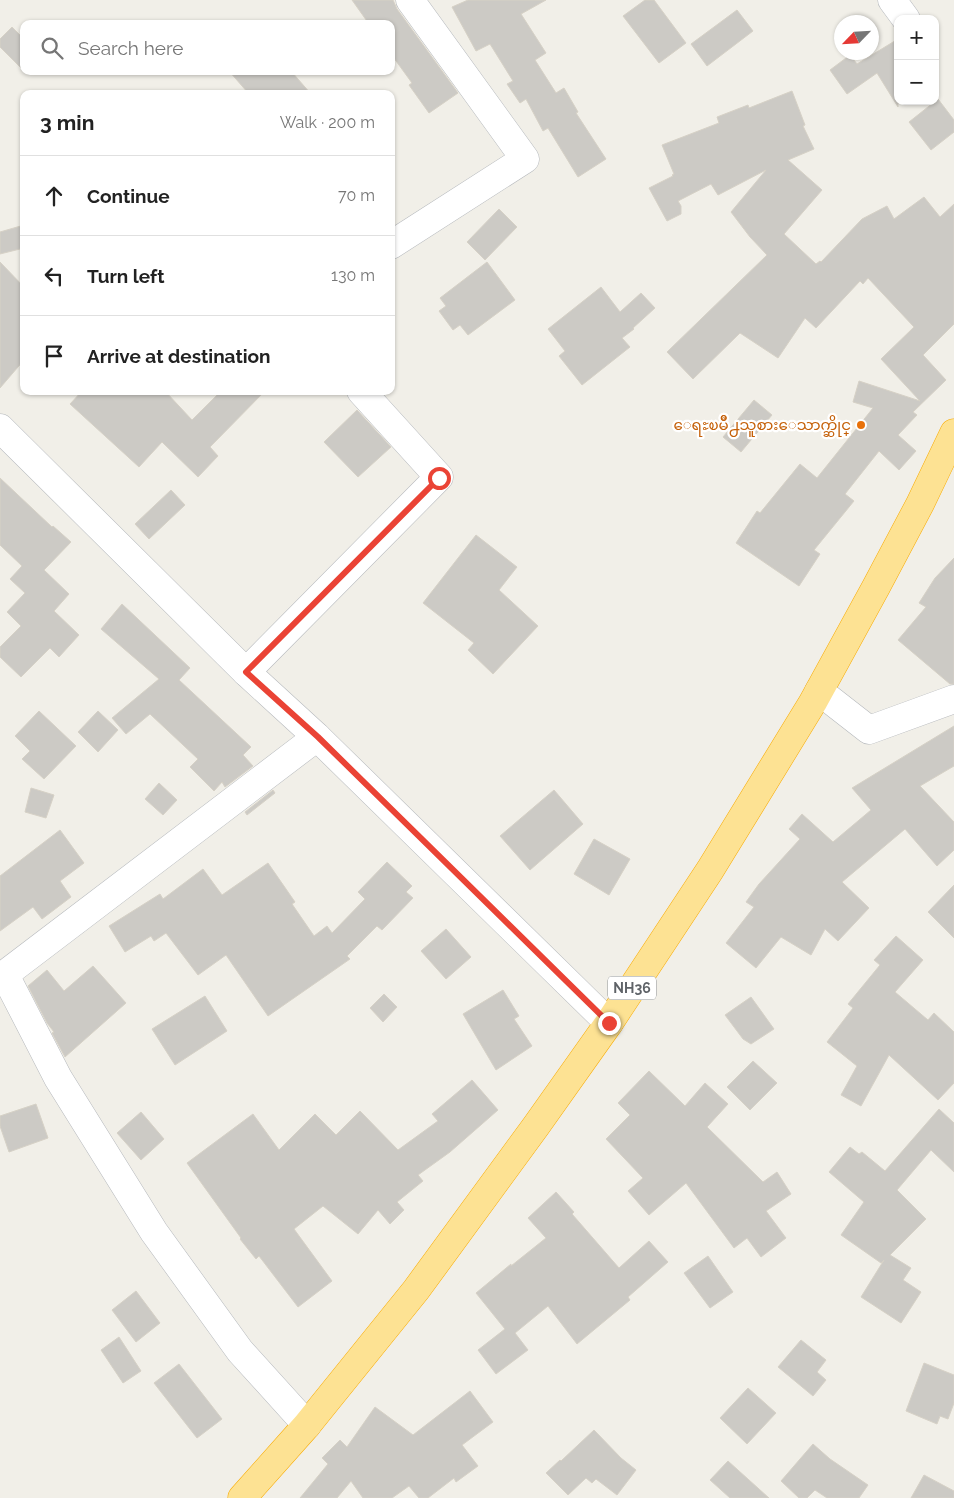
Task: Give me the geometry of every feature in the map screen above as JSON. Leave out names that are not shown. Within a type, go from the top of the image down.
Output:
[{"type":"highway","name":"NH36","points":[[242,1498],[307,1425],[416,1290],[609,1023],[710,870],[819,691],[920,504],[954,433]]},
{"type":"street","points":[[395,242],[525,159],[410,0]]},
{"type":"street","points":[[892,0],[903,15]]},
{"type":"street","points":[[246,672],[439,478],[365,395]]},
{"type":"street","points":[[0,428],[246,672],[318,737],[609,1023]]},
{"type":"street","points":[[819,691],[869,730],[954,699]]},
{"type":"street","points":[[307,1425],[240,1351],[154,1232],[58,1078],[2,977],[318,737]]},
{"type":"building","points":[[352,0],[393,0],[397,9],[458,93],[429,113],[409,85],[412,83],[395,60],[395,20],[366,20]]},
{"type":"building","points":[[468,0],[546,0],[521,14],[546,53],[535,60],[556,93],[564,88],[578,112],[576,113],[606,159],[578,177],[548,128],[543,131],[526,99],[520,103],[507,84],[513,81],[490,44],[476,51],[452,7]]},
{"type":"building","points":[[645,0],[654,0],[686,43],[659,63],[623,16]]},
{"type":"building","points":[[737,10],[753,31],[707,66],[691,44]]},
{"type":"building","points":[[12,27],[20,35],[20,67],[0,47],[0,39]]},
{"type":"building","points":[[894,41],[894,101],[877,73],[847,94],[830,70],[843,60],[854,60],[857,64],[864,60],[879,60],[879,51]]},
{"type":"building","points":[[232,75],[294,75],[308,90],[246,90]]},
{"type":"building","points":[[792,91],[805,125],[803,126],[814,149],[788,160],[822,190],[784,234],[816,264],[821,262],[862,219],[887,206],[894,219],[924,197],[940,217],[954,204],[954,324],[923,355],[946,380],[913,412],[917,415],[898,435],[916,451],[899,470],[879,451],[845,494],[854,501],[814,550],[820,554],[799,586],[736,543],[757,511],[760,513],[800,464],[817,478],[873,408],[853,402],[859,381],[920,401],[881,359],[914,327],[868,278],[863,284],[860,281],[816,328],[805,318],[778,358],[740,333],[693,379],[667,352],[767,255],[731,212],[766,170],[718,195],[711,184],[678,201],[681,206],[681,214],[667,221],[649,188],[674,174],[662,145],[719,123],[717,117],[748,105],[749,108]]},
{"type":"building","points":[[939,100],[954,120],[954,132],[931,150],[909,122],[930,105],[939,105]]},
{"type":"building","points":[[499,209],[517,227],[485,260],[467,242]]},
{"type":"building","points":[[20,226],[20,249],[0,254],[0,232]]},
{"type":"building","points":[[0,262],[20,283],[20,365],[0,388]]},
{"type":"building","points":[[487,262],[515,300],[468,335],[460,325],[453,330],[439,311],[446,306],[440,298]]},
{"type":"building","points":[[601,287],[620,312],[641,293],[655,308],[622,338],[630,347],[582,385],[559,356],[565,351],[548,329]]},
{"type":"building","points":[[78,395],[169,395],[192,420],[217,395],[261,395],[210,447],[218,456],[198,477],[162,442],[139,467],[70,404]]},
{"type":"building","points":[[754,400],[772,415],[741,452],[723,437]]},
{"type":"building","points":[[357,410],[391,447],[358,477],[324,442]]},
{"type":"building","points":[[0,478],[52,527],[71,542],[44,570],[69,594],[54,611],[79,635],[59,657],[50,648],[21,677],[0,657],[0,647],[21,626],[7,612],[25,593],[10,579],[22,566],[0,545]]},
{"type":"building","points":[[171,490],[185,505],[149,539],[135,524]]},
{"type":"building","points":[[476,535],[517,567],[499,590],[538,626],[493,674],[468,650],[474,643],[423,603]]},
{"type":"building","points":[[954,558],[954,684],[950,684],[898,640],[926,607],[919,603],[935,578]]},
{"type":"building","points":[[122,604],[190,668],[179,680],[251,747],[243,755],[253,766],[225,787],[222,782],[214,791],[190,767],[198,759],[150,714],[126,734],[112,718],[159,679],[101,629]]},
{"type":"building","points":[[39,711],[76,746],[44,779],[22,759],[30,751],[15,736]]},
{"type":"building","points":[[98,711],[118,730],[98,752],[78,732]]},
{"type":"building","points":[[954,726],[954,766],[920,786],[954,822],[954,850],[937,866],[905,829],[842,882],[869,908],[838,941],[825,929],[811,955],[781,937],[756,968],[726,943],[754,907],[746,902],[759,884],[800,839],[789,829],[802,814],[833,842],[871,810],[852,788]]},
{"type":"building","points":[[159,783],[177,800],[163,815],[145,799]]},
{"type":"building","points":[[31,788],[54,795],[46,818],[25,812]]},
{"type":"building","points":[[273,790],[275,793],[247,815],[245,812]]},
{"type":"building","points":[[554,790],[583,824],[530,870],[500,836]]},
{"type":"building","points":[[60,830],[84,863],[60,881],[71,897],[42,919],[33,907],[0,931],[0,876]]},
{"type":"building","points":[[594,839],[630,859],[609,895],[574,874]]},
{"type":"building","points":[[387,862],[412,886],[406,892],[413,898],[382,930],[377,926],[347,956],[350,959],[268,1016],[226,955],[198,975],[166,933],[154,941],[151,936],[125,952],[109,926],[160,894],[163,899],[203,869],[222,895],[268,863],[295,902],[292,904],[314,936],[327,926],[332,933],[365,899],[358,892]]},
{"type":"building","points":[[954,885],[954,938],[928,912]]},
{"type":"building","points":[[446,929],[471,957],[446,979],[421,951]]},
{"type":"building","points":[[896,936],[923,960],[895,992],[928,1020],[934,1013],[954,1032],[954,1083],[938,1100],[889,1055],[861,1106],[841,1095],[857,1066],[827,1042],[853,1008],[848,1004],[880,965],[874,960]]},
{"type":"building","points":[[93,966],[126,1003],[65,1057],[52,1033],[54,1032],[47,1023],[28,986],[47,970],[64,991]]},
{"type":"building","points":[[503,990],[519,1016],[514,1019],[532,1046],[496,1070],[463,1014]]},
{"type":"building","points":[[384,994],[397,1007],[383,1022],[370,1008]]},
{"type":"building","points":[[205,996],[227,1031],[175,1065],[152,1029]]},
{"type":"building","points":[[751,997],[774,1029],[751,1044],[743,1039],[725,1015]]},
{"type":"building","points":[[753,1061],[777,1083],[750,1110],[727,1087]]},
{"type":"building","points":[[649,1071],[685,1106],[705,1083],[728,1104],[707,1127],[763,1182],[777,1172],[791,1194],[766,1211],[786,1238],[761,1257],[747,1238],[734,1248],[686,1183],[649,1215],[628,1191],[643,1178],[606,1139],[630,1115],[618,1103]]},
{"type":"building","points":[[472,1080],[498,1110],[450,1152],[418,1175],[423,1181],[397,1202],[404,1210],[390,1224],[378,1210],[358,1234],[323,1206],[294,1229],[332,1281],[298,1307],[259,1256],[256,1259],[240,1239],[187,1163],[253,1114],[279,1150],[315,1114],[336,1135],[360,1111],[398,1150],[438,1121],[432,1114]]},
{"type":"building","points":[[36,1104],[48,1138],[9,1152],[0,1126],[0,1116]]},
{"type":"building","points":[[939,1109],[954,1123],[954,1172],[931,1150],[897,1190],[926,1219],[890,1255],[911,1268],[903,1280],[921,1292],[901,1323],[861,1297],[884,1260],[881,1263],[841,1235],[864,1202],[829,1172],[850,1147],[859,1154],[862,1152],[885,1171]]},
{"type":"building","points":[[141,1112],[164,1139],[141,1160],[117,1133]]},
{"type":"building","points":[[556,1192],[574,1212],[572,1214],[619,1268],[649,1241],[668,1262],[628,1297],[630,1300],[577,1344],[548,1306],[515,1333],[528,1350],[496,1374],[478,1350],[505,1329],[476,1293],[546,1238],[528,1218]]},
{"type":"building","points":[[708,1256],[733,1292],[710,1308],[684,1273]]},
{"type":"building","points":[[136,1291],[160,1323],[136,1342],[112,1310]]},
{"type":"building","points":[[119,1337],[141,1371],[123,1383],[101,1350]]},
{"type":"building","points":[[801,1340],[826,1360],[817,1372],[826,1380],[813,1396],[778,1367]]},
{"type":"building","points":[[924,1363],[954,1375],[954,1403],[948,1419],[940,1416],[937,1424],[906,1411]]},
{"type":"building","points":[[179,1364],[222,1419],[197,1438],[154,1383]]},
{"type":"building","points":[[748,1388],[776,1413],[747,1444],[720,1418]]},
{"type":"building","points":[[470,1391],[493,1422],[462,1445],[478,1466],[456,1482],[454,1478],[428,1498],[419,1498],[409,1486],[392,1498],[363,1498],[351,1481],[337,1498],[300,1498],[328,1464],[322,1458],[340,1440],[347,1447],[375,1407],[413,1435]]},
{"type":"building","points":[[594,1430],[621,1458],[636,1470],[617,1495],[596,1479],[592,1483],[586,1478],[568,1495],[546,1473]]},
{"type":"building","points":[[813,1444],[830,1459],[868,1485],[859,1498],[827,1498],[815,1490],[807,1498],[799,1498],[781,1481]]},
{"type":"building","points":[[728,1461],[769,1498],[730,1498],[710,1480]]},
{"type":"building","points":[[924,1475],[954,1491],[954,1498],[911,1498]]},
{"type":"place","name":"ေရႊၿမိဳ႕သူစားေသာက္ဆိုင္","points":[[861,425]]},
{"type":"route","points":[[439,478],[246,672],[318,737],[609,1023]]}]
